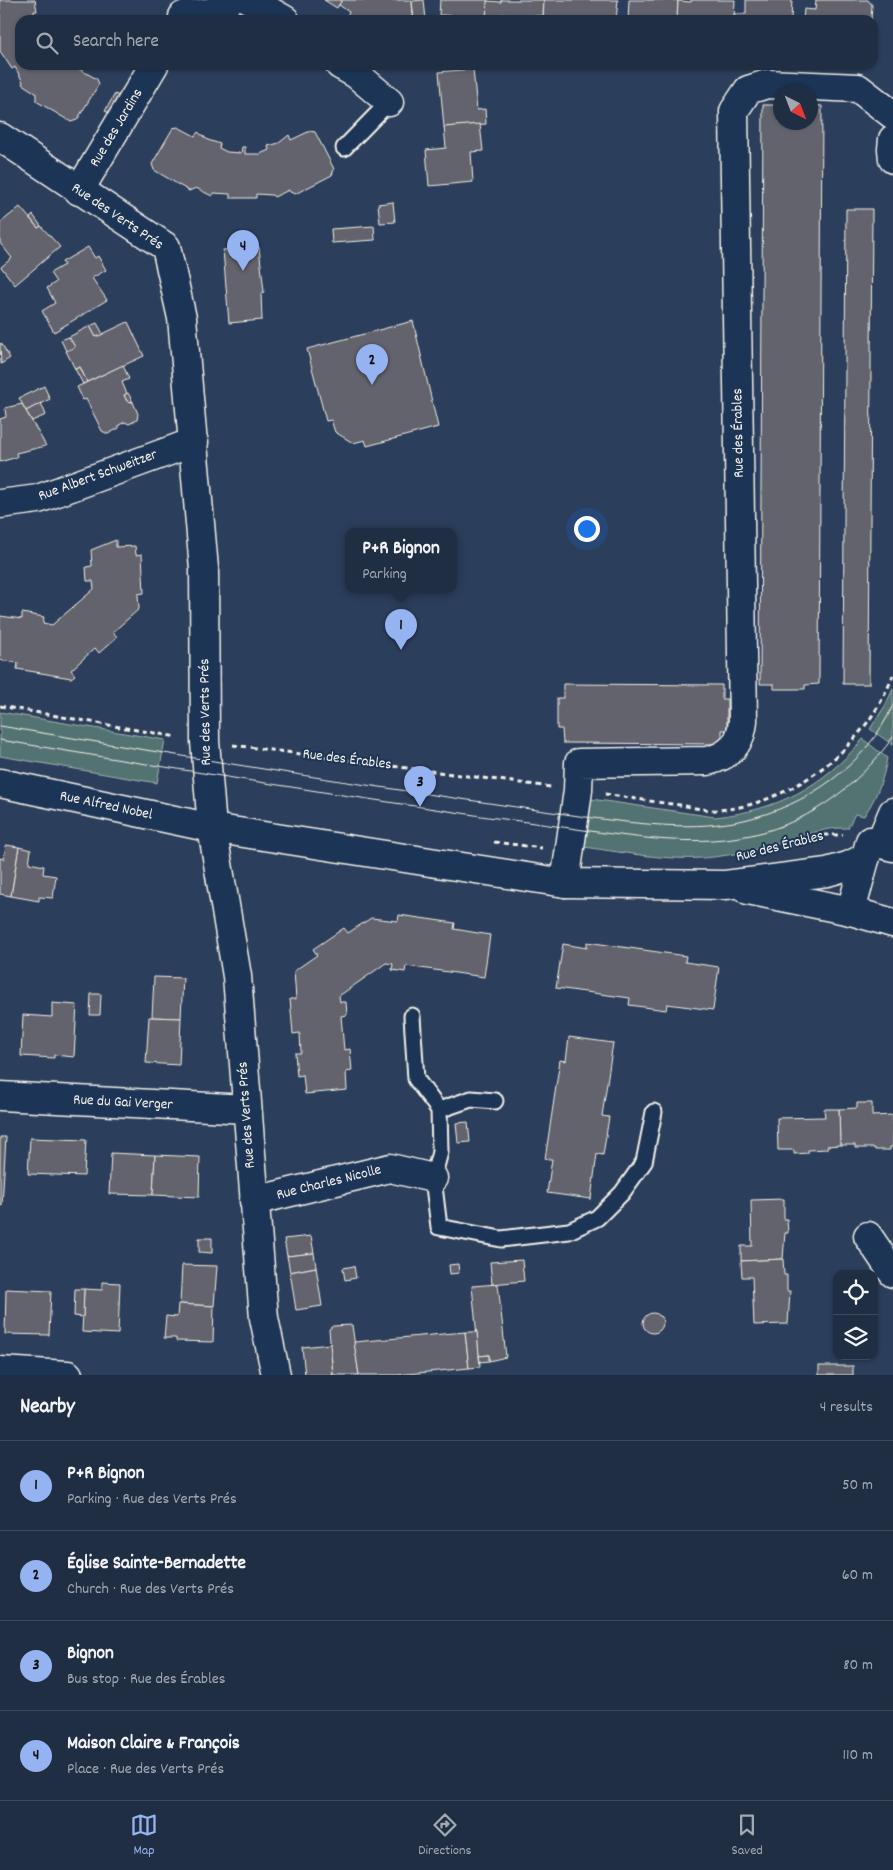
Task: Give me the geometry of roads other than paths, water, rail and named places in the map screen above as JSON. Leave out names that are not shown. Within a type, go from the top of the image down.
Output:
[{"type":"street","points":[[185,12],[214,12],[230,0]]},
{"type":"street","points":[[250,0],[276,15]]},
{"type":"street","name":"Rue des Jardins","points":[[79,191],[151,70]]},
{"type":"street","points":[[349,70],[389,102]]},
{"type":"street","name":"Rue des Érables","points":[[566,883],[578,790],[579,763],[707,761],[718,759],[733,748],[741,736],[743,721],[734,111],[748,90],[767,84],[858,88],[893,115]]},
{"type":"street","name":"Rue des Verts Prés","points":[[0,137],[166,247],[182,318],[204,569],[205,741],[212,828],[237,976],[264,1318],[276,1375]]},
{"type":"street","points":[[893,140],[893,159]]},
{"type":"street","name":"Rue Albert Schweitzer","points":[[0,504],[38,499],[194,442]]},
{"type":"street","name":"Rue Alfred Nobel","points":[[0,783],[212,828]]},
{"type":"street","points":[[851,911],[893,812]]},
{"type":"street","name":"Rue des Érables","points":[[212,828],[566,883],[725,885],[827,872],[848,866],[877,847]]},
{"type":"street","name":"Rue des Érables","points":[[725,885],[851,911],[893,923]]},
{"type":"street","name":"Rue du Gai Verger","points":[[0,1096],[247,1109]]},
{"type":"street","name":"Rue Charles Nicolle","points":[[254,1201],[390,1168],[433,1178]]},
{"type":"street","points":[[868,1236],[893,1273]]},
{"type":"street","points":[[0,1371],[68,1375]]},
{"type":"lane","points":[[344,148],[389,102]]},
{"type":"lane","points":[[412,1016],[416,1079],[438,1110],[440,1152],[433,1178],[439,1227],[501,1239],[569,1231],[597,1218],[622,1193],[644,1162],[654,1112]]},
{"type":"lane","points":[[438,1110],[471,1099],[495,1101]]},
{"type":"tram line","points":[[0,726],[428,794],[612,820],[687,826],[725,823],[767,814],[790,805],[812,793],[832,780],[851,764],[882,727],[893,705]]},
{"type":"tram line","points":[[0,740],[488,817],[646,838],[702,840],[740,837],[763,832],[807,815],[845,789],[878,756],[893,737]]},
{"type":"place","name":"Maison Claire & François","points":[[243,271]]},
{"type":"place","name":"Église Sainte-Bernadette","points":[[372,385]]},
{"type":"place","name":"P+R Bignon","points":[[401,650]]},
{"type":"place","name":"Bignon","points":[[420,807]]}]
